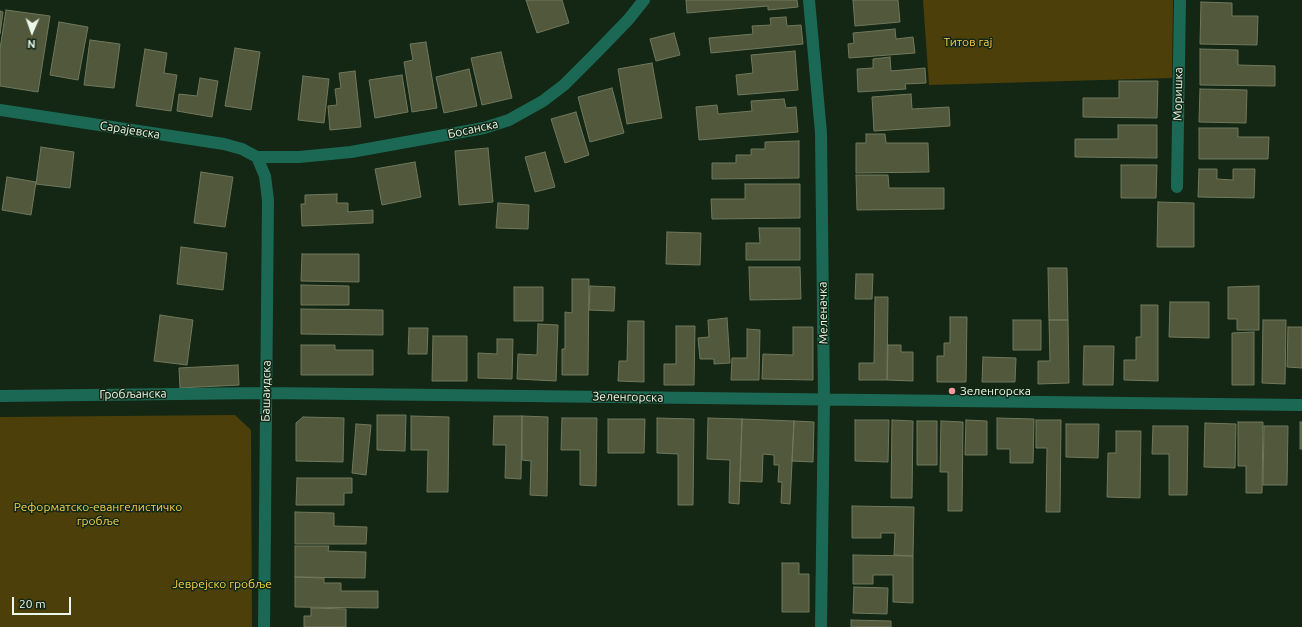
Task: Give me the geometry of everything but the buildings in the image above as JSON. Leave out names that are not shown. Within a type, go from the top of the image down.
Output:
[{"type":"street","name":"Босанска","points":[[257,157],[299,157],[351,152],[484,128],[509,120],[543,101],[564,85],[628,20],[644,0]]},
{"type":"street","name":"Меленачка","points":[[809,0],[821,133],[824,399],[821,627]]},
{"type":"street","name":"Моришка","points":[[1177,187],[1180,0]]},
{"type":"street","name":"Сарајевска","points":[[0,110],[224,144],[242,148],[257,157]]},
{"type":"street","name":"Башаидска","points":[[257,157],[265,176],[268,200],[264,627]]},
{"type":"street","name":"Зеленгорска","points":[[266,393],[1302,405]]},
{"type":"street","name":"Гробљанска","points":[[0,396],[266,393]]},
{"type":"green space","name":"Титов гај","points":[[923,0],[1173,0],[1172,78],[929,85]]},
{"type":"green space","name":"Реформатско-евангелистичко гробље","points":[[235,415],[251,430],[252,627],[0,627],[0,417]]},
{"type":"place","name":"Зеленгорска","points":[[952,391]]},
{"type":"park label","name":"Јеврејско гробље","points":[[222,584]]}]
